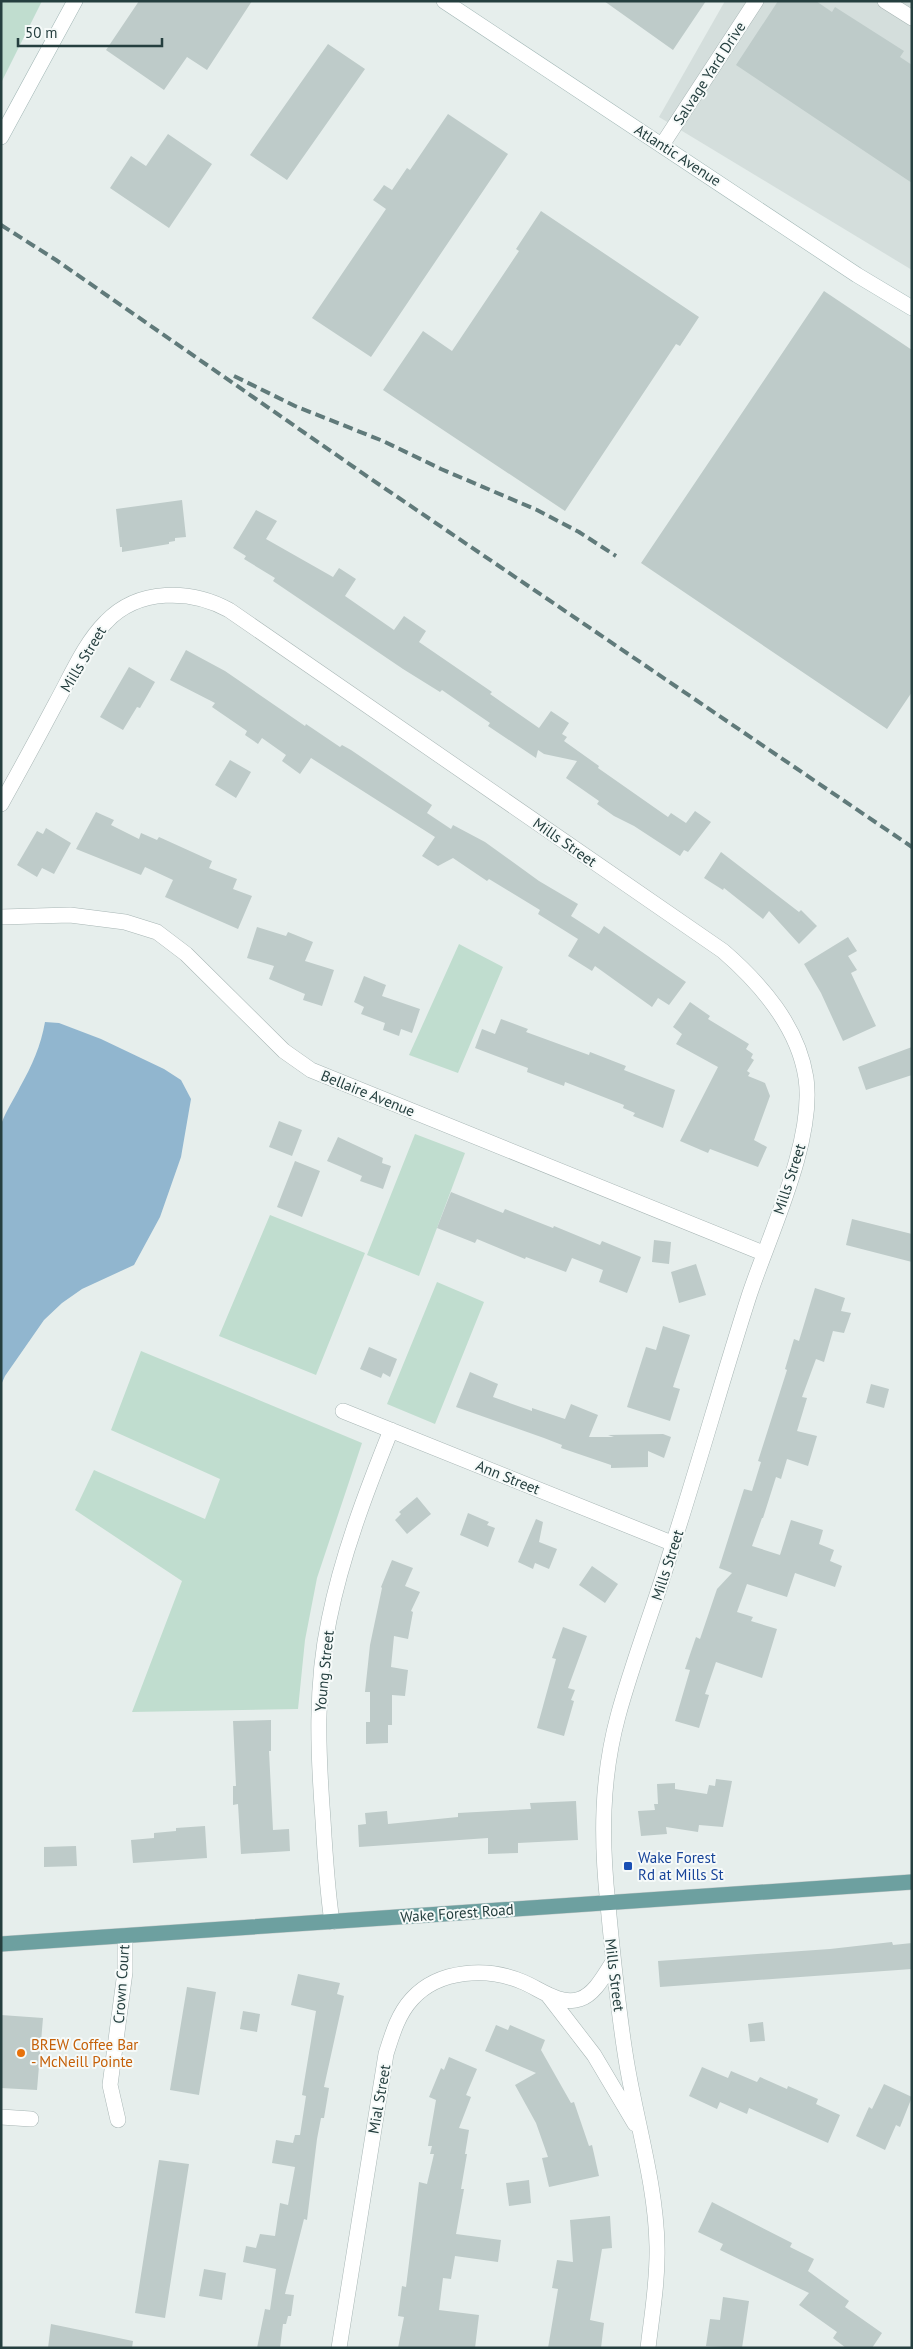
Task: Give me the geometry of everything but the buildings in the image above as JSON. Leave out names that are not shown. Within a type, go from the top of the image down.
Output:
[{"type":"main road","name":"Wake Forest Road","points":[[1,1944],[912,1882]]},
{"type":"street","points":[[1,138],[75,1]]},
{"type":"street","name":"Atlantic Avenue","points":[[444,1],[857,275],[912,308]]},
{"type":"street","name":"Salvage Yard Drive","points":[[662,144],[756,1]]},
{"type":"street","points":[[885,1],[912,18]]},
{"type":"street","name":"Mills Street","points":[[1,804],[85,652],[106,621],[122,609],[138,602],[166,595],[193,596],[212,601],[229,610],[723,951],[760,985],[785,1023],[797,1048],[805,1076],[807,1099],[804,1127],[797,1159],[763,1252],[674,1544],[620,1712],[608,1758],[603,1807],[604,1870],[613,1962],[627,2064],[655,2217],[657,2245],[656,2288],[648,2348]]},
{"type":"street","name":"Bellaire Avenue","points":[[1,917],[70,914],[109,918],[145,927],[171,942],[186,954],[284,1051],[311,1070],[763,1252]]},
{"type":"street","name":"Ann Street","points":[[343,1410],[674,1544]]},
{"type":"street","name":"Young Street","points":[[332,1922],[318,1757],[323,1656],[334,1598],[350,1542],[391,1430]]},
{"type":"street","name":"Crown Court","points":[[118,2120],[110,2085],[125,1972],[125,1936]]},
{"type":"street","name":"Mial Street","points":[[339,2348],[386,2054],[400,2016],[412,1999],[428,1986],[460,1974],[498,1974],[521,1981],[563,2000],[581,1999],[596,1986],[613,1962]]},
{"type":"street","name":"Mial Street","points":[[546,1993],[594,2055],[641,2135]]},
{"type":"street","points":[[1,2117],[31,2119]]},
{"type":"shaded area","points":[[725,1],[912,1],[912,270],[659,117]]},
{"type":"green space","points":[[1,1],[42,1],[1,83]]},
{"type":"green space","points":[[459,944],[503,967],[458,1073],[409,1055]]},
{"type":"green space","points":[[415,1134],[465,1153],[419,1276],[367,1255]]},
{"type":"green space","points":[[270,1215],[365,1253],[316,1375],[219,1336]]},
{"type":"green space","points":[[437,1282],[484,1302],[435,1424],[387,1404]]},
{"type":"green space","points":[[141,1351],[362,1443],[317,1578],[305,1640],[298,1709],[132,1712],[182,1581],[75,1510],[94,1470],[205,1519],[220,1479],[111,1430]]},
{"type":"water","points":[[45,1022],[59,1023],[101,1039],[164,1069],[181,1080],[191,1099],[181,1157],[160,1217],[134,1265],[82,1289],[62,1303],[44,1320],[5,1376],[1,1385],[2,1122],[32,1063]]},
{"type":"railway","points":[[1,225],[56,260],[371,479],[912,847]]},
{"type":"railway","points":[[234,376],[295,406],[383,441],[441,469],[537,510],[579,532],[616,556]]},
{"type":"place","name":"Wake Forest Rd at Mills St","points":[[628,1866]]},
{"type":"place","name":"BREW Coffee Bar - McNeill Pointe","points":[[21,2053]]}]
